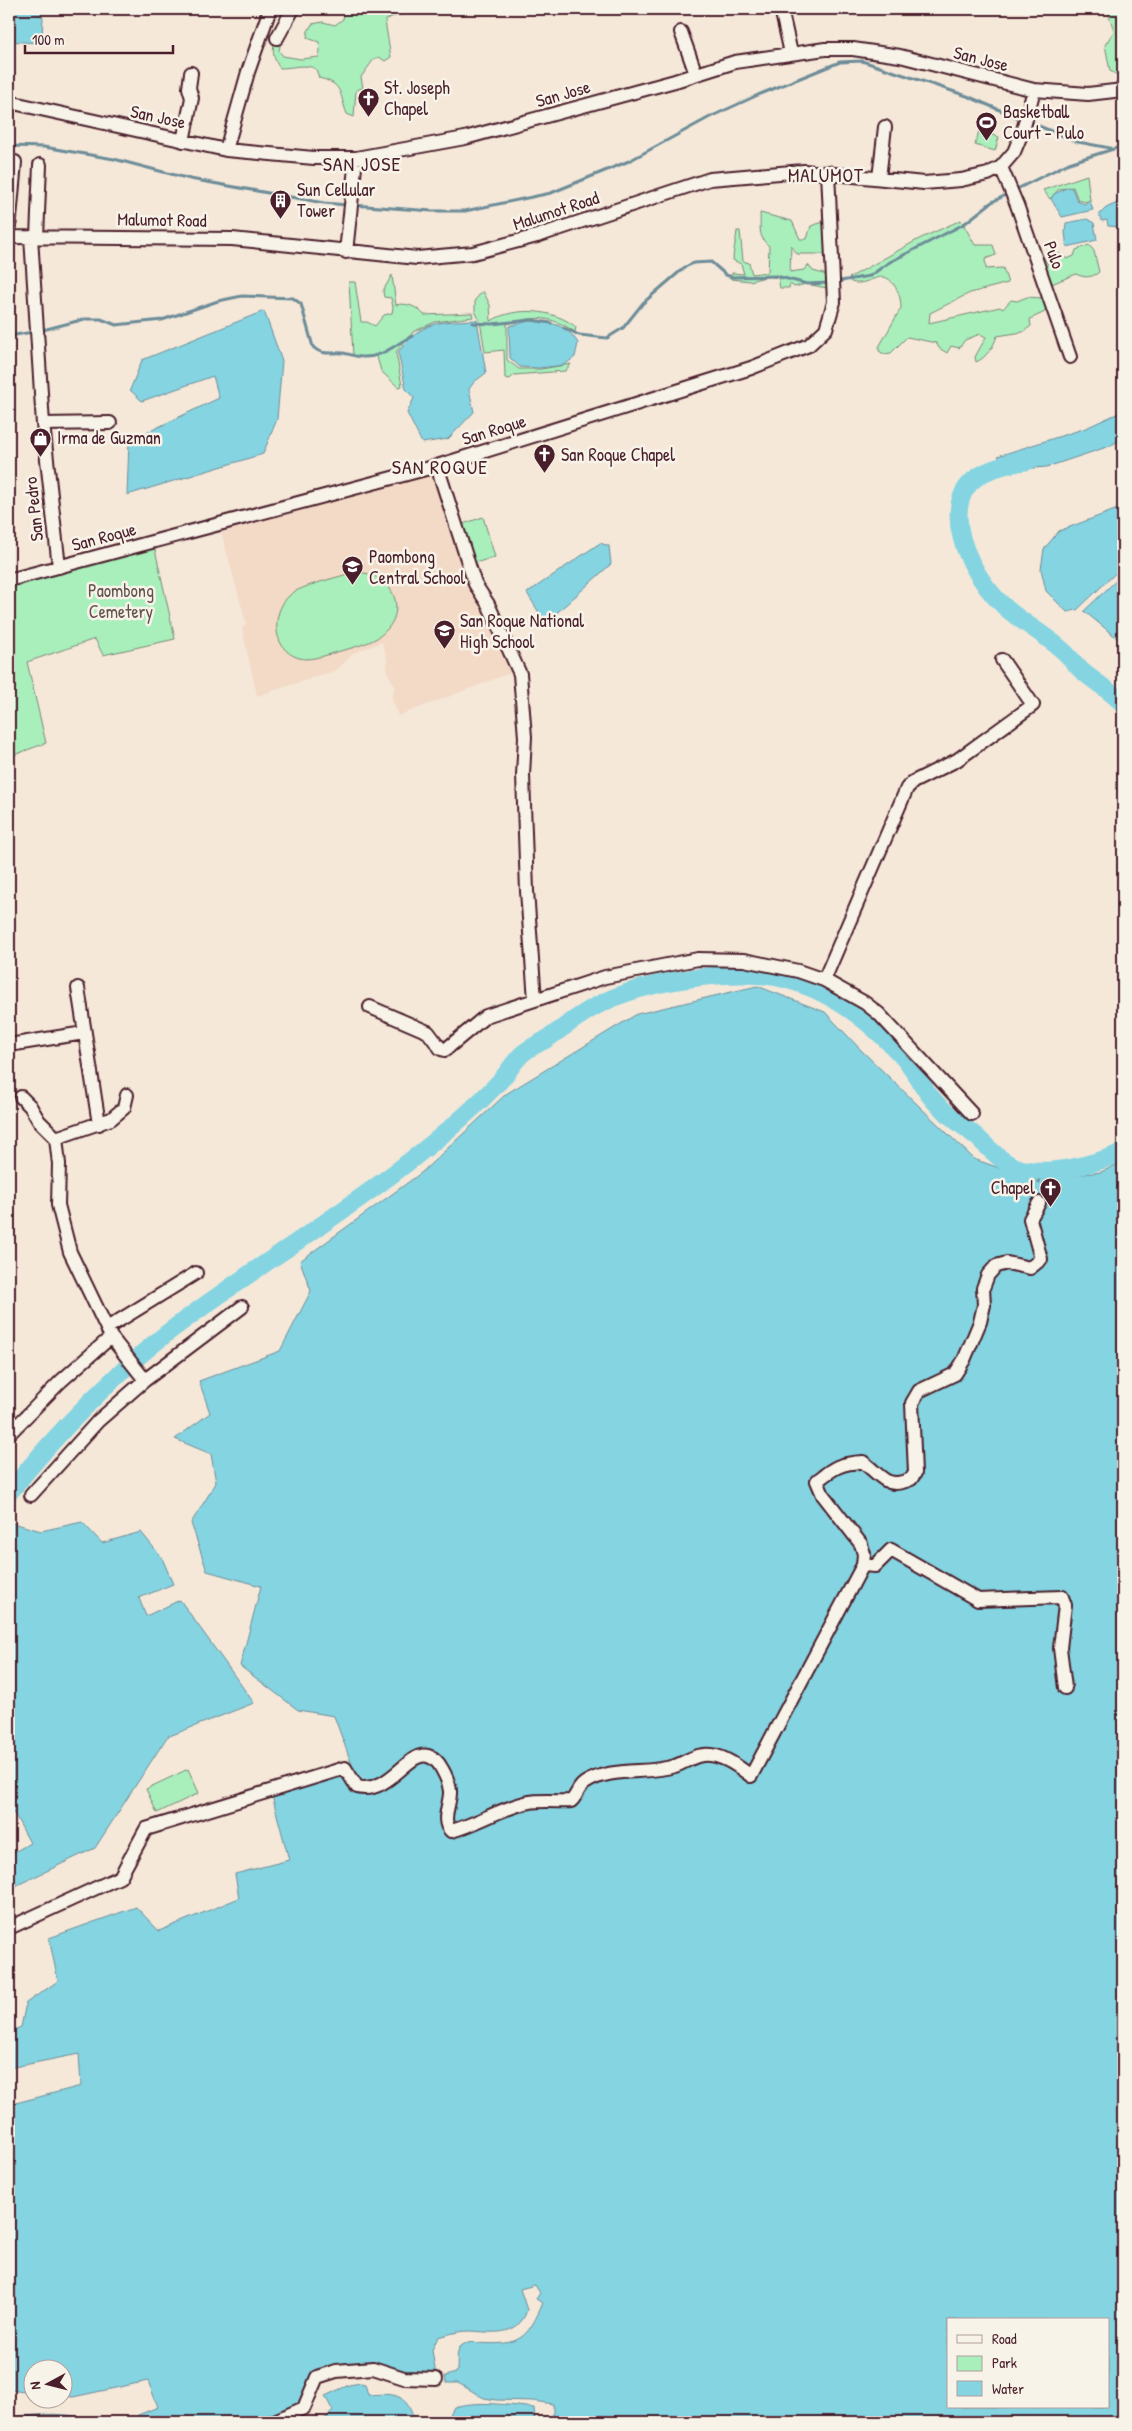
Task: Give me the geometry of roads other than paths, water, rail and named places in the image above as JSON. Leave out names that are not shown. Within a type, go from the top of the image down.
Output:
[{"type":"street","points":[[226,150],[248,72],[270,9]]},
{"type":"street","points":[[277,38],[293,9]]},
{"type":"street","points":[[780,9],[791,53]]},
{"type":"street","points":[[681,32],[696,74]]},
{"type":"street","name":"San Jose","points":[[9,102],[226,150],[288,157],[356,158],[496,131],[735,62],[791,53],[854,49],[900,56],[1034,90],[1088,94],[1123,90]]},
{"type":"street","points":[[183,141],[192,98],[189,88],[191,73]]},
{"type":"street","name":"Malumot Road","points":[[9,237],[232,239],[346,252],[429,258],[473,253],[536,236],[710,179],[795,171],[828,172],[924,183],[972,179],[1001,167],[1014,152],[1028,116],[1034,90]]},
{"type":"street","points":[[879,178],[885,127]]},
{"type":"street","points":[[346,252],[356,158]]},
{"type":"street","points":[[9,230],[15,162]]},
{"type":"street","name":"San Pedro","points":[[40,165],[34,237],[38,331],[43,424],[58,567]]},
{"type":"street","name":"Pulo","points":[[1001,167],[1014,198],[1070,356]]},
{"type":"street","name":"San Roque","points":[[9,580],[437,466],[750,368],[809,345],[826,329],[834,302],[828,172]]},
{"type":"street","points":[[43,424],[110,423]]},
{"type":"street","points":[[437,466],[475,584],[491,611],[520,674],[526,737],[523,775],[527,891],[535,1000]]},
{"type":"street","points":[[824,980],[907,788],[913,782],[957,760],[1032,705],[1002,660]]},
{"type":"street","points":[[370,1007],[428,1032],[441,1049],[445,1050],[486,1016],[605,977],[698,959],[762,963],[824,980],[865,1003],[879,1014],[972,1114]]},
{"type":"street","points":[[78,988],[99,1124]]},
{"type":"street","points":[[9,1045],[84,1033]]},
{"type":"street","points":[[56,1138],[111,1119],[124,1108],[127,1095]]},
{"type":"street","points":[[22,1096],[39,1121],[56,1138],[59,1164],[58,1205],[70,1252],[109,1332],[142,1375]]},
{"type":"street","points":[[9,1928],[120,1877],[146,1829],[345,1768],[357,1787],[364,1789],[384,1784],[417,1758],[427,1756],[438,1762],[448,1780],[450,1792],[446,1821],[447,1827],[451,1831],[527,1802],[545,1800],[566,1802],[571,1800],[579,1788],[596,1777],[661,1769],[676,1765],[701,1754],[718,1756],[751,1776],[863,1565],[861,1544],[823,1495],[817,1481],[835,1466],[863,1462],[887,1483],[895,1484],[911,1480],[915,1472],[912,1403],[920,1391],[955,1374],[964,1360],[980,1322],[984,1305],[983,1288],[988,1275],[996,1266],[1007,1263],[1030,1268],[1041,1260],[1030,1219],[1039,1203]]},
{"type":"street","points":[[9,1434],[109,1332],[196,1273]]},
{"type":"street","points":[[30,1495],[142,1375],[242,1306]]},
{"type":"street","points":[[863,1565],[875,1566],[879,1564],[891,1550],[978,1600],[1059,1596],[1063,1598],[1065,1605],[1060,1648],[1065,1688]]},
{"type":"street","points":[[272,2422],[304,2408],[316,2377],[325,2373],[373,2368],[404,2378],[436,2379]]},
{"type":"water","points":[[9,9],[39,9],[43,18],[42,37],[37,43],[9,41]]},
{"type":"water","points":[[1068,187],[1072,188],[1077,201],[1084,204],[1090,201],[1093,210],[1062,217],[1051,199],[1054,194]]},
{"type":"water","points":[[1117,203],[1123,205],[1123,227],[1108,226],[1107,220],[1102,221],[1099,215],[1106,208]]},
{"type":"water","points":[[1087,219],[1094,223],[1097,240],[1067,247],[1066,223]]},
{"type":"water","points":[[264,311],[282,361],[277,419],[263,454],[127,495],[129,441],[219,398],[213,376],[142,401],[130,390],[142,360]]},
{"type":"water","points":[[477,320],[486,373],[474,382],[469,389],[474,412],[448,439],[422,443],[407,413],[414,398],[406,389],[398,352],[424,328],[451,321]]},
{"type":"water","points":[[533,320],[559,326],[569,332],[578,343],[575,357],[564,365],[539,368],[520,367],[510,358],[509,326]]},
{"type":"water","points":[[1123,411],[1123,438],[1110,446],[1047,467],[1008,470],[998,456],[1086,428]]},
{"type":"water","points":[[1123,507],[1123,566],[1077,610],[1067,612],[1046,591],[1041,569],[1044,549],[1059,531]]},
{"type":"water","points":[[600,543],[609,546],[611,564],[551,618],[543,619],[527,593]]},
{"type":"water","points":[[1123,574],[1123,643],[1084,611]]},
{"type":"water","points":[[757,986],[825,1012],[862,1051],[974,1159],[1033,1180],[1101,1172],[1123,1162],[1123,2422],[446,2422],[454,2407],[483,2403],[534,2408],[535,2420],[553,2420],[553,2404],[484,2398],[458,2383],[446,2383],[445,2376],[456,2373],[457,2356],[460,2347],[464,2344],[503,2343],[520,2338],[526,2333],[543,2303],[536,2299],[540,2293],[535,2285],[520,2289],[527,2310],[523,2319],[511,2329],[495,2332],[470,2331],[438,2337],[432,2350],[436,2375],[321,2369],[298,2408],[264,2422],[141,2422],[138,2415],[158,2407],[148,2381],[72,2397],[72,2358],[22,2358],[22,2392],[9,2390],[9,2119],[12,2104],[81,2086],[79,2054],[9,2068],[9,2032],[21,2027],[26,2003],[58,1981],[49,1938],[136,1907],[159,1931],[239,1898],[235,1874],[289,1860],[271,1792],[352,1765],[334,1716],[298,1710],[240,1666],[261,1586],[207,1571],[191,1523],[216,1483],[211,1454],[175,1439],[210,1413],[199,1381],[280,1351],[311,1291],[300,1261],[421,1173],[506,1094],[637,1014]]},
{"type":"water","points":[[9,1522],[41,1531],[82,1522],[102,1543],[141,1532],[162,1558],[173,1584],[139,1598],[146,1616],[180,1600],[254,1703],[167,1737],[95,1848],[9,1889],[9,1855],[30,1843],[14,1813],[9,1815]]},
{"type":"water","points":[[365,2384],[368,2395],[386,2394],[404,2400],[412,2412],[415,2422],[321,2422],[333,2411],[325,2396],[349,2385]]},
{"type":"waterway","points":[[353,205],[432,211],[465,211],[551,193],[629,161],[710,117],[758,95],[840,62],[862,61],[967,96],[1023,120]]},
{"type":"waterway","points":[[1029,122],[1078,142],[1110,148]]},
{"type":"waterway","points":[[9,146],[44,147],[114,159],[190,179],[324,203],[347,205]]},
{"type":"waterway","points":[[1013,191],[1069,163],[1123,146]]},
{"type":"waterway","points":[[835,282],[870,276],[888,263],[964,224],[992,202],[1008,194]]},
{"type":"waterway","points":[[564,328],[579,335],[607,338],[623,328],[643,303],[685,267],[694,263],[711,262],[726,275],[732,277],[776,276],[807,284],[829,283]]},
{"type":"waterway","points":[[39,331],[85,319],[101,319],[116,325],[162,320],[218,301],[242,296],[293,298],[301,304],[313,347],[324,353],[343,353],[370,357],[383,353],[413,336]]},
{"type":"waterway","points":[[473,323],[492,324],[531,320],[551,323]]},
{"type":"waterway","points":[[9,336],[33,332]]},
{"type":"waterway","points":[[1028,461],[994,468],[967,486],[959,508],[961,535],[965,549],[987,588],[996,599],[1064,651],[1082,671],[1123,704]]},
{"type":"waterway","points":[[9,1493],[48,1446],[92,1400],[162,1337],[356,1201],[423,1151],[479,1103],[524,1052],[602,1003],[642,988],[692,978],[742,975],[764,976],[802,984],[837,1001],[882,1036],[908,1063],[936,1103],[1009,1164],[1022,1169],[1047,1171],[1100,1161],[1123,1152]]},
{"type":"waterway","points":[[1039,1182],[1042,1170]]},
{"type":"waterway","points":[[9,2419],[63,2416],[95,2422]]},
{"type":"place","name":"St. Joseph Chapel","points":[[368,117]]},
{"type":"place","name":"Basketball Court - Pulo","points":[[987,141]]},
{"type":"place","name":"Sun Cellular Tower","points":[[281,219]]},
{"type":"place","name":"Irma de Guzman","points":[[41,457]]},
{"type":"place","name":"San Roque Chapel","points":[[545,474]]},
{"type":"place","name":"Paombong Central School","points":[[353,586]]},
{"type":"place","name":"San Roque National High School","points":[[444,650]]},
{"type":"place","name":"Chapel","points":[[1051,1207]]},
{"type":"district","name":"SAN JOSE","points":[[362,164]]},
{"type":"district","name":"MALUMOT","points":[[826,175]]},
{"type":"district","name":"SAN ROQUE","points":[[440,467]]},
{"type":"park label","name":"Paombong Cemetery","points":[[121,601]]}]
